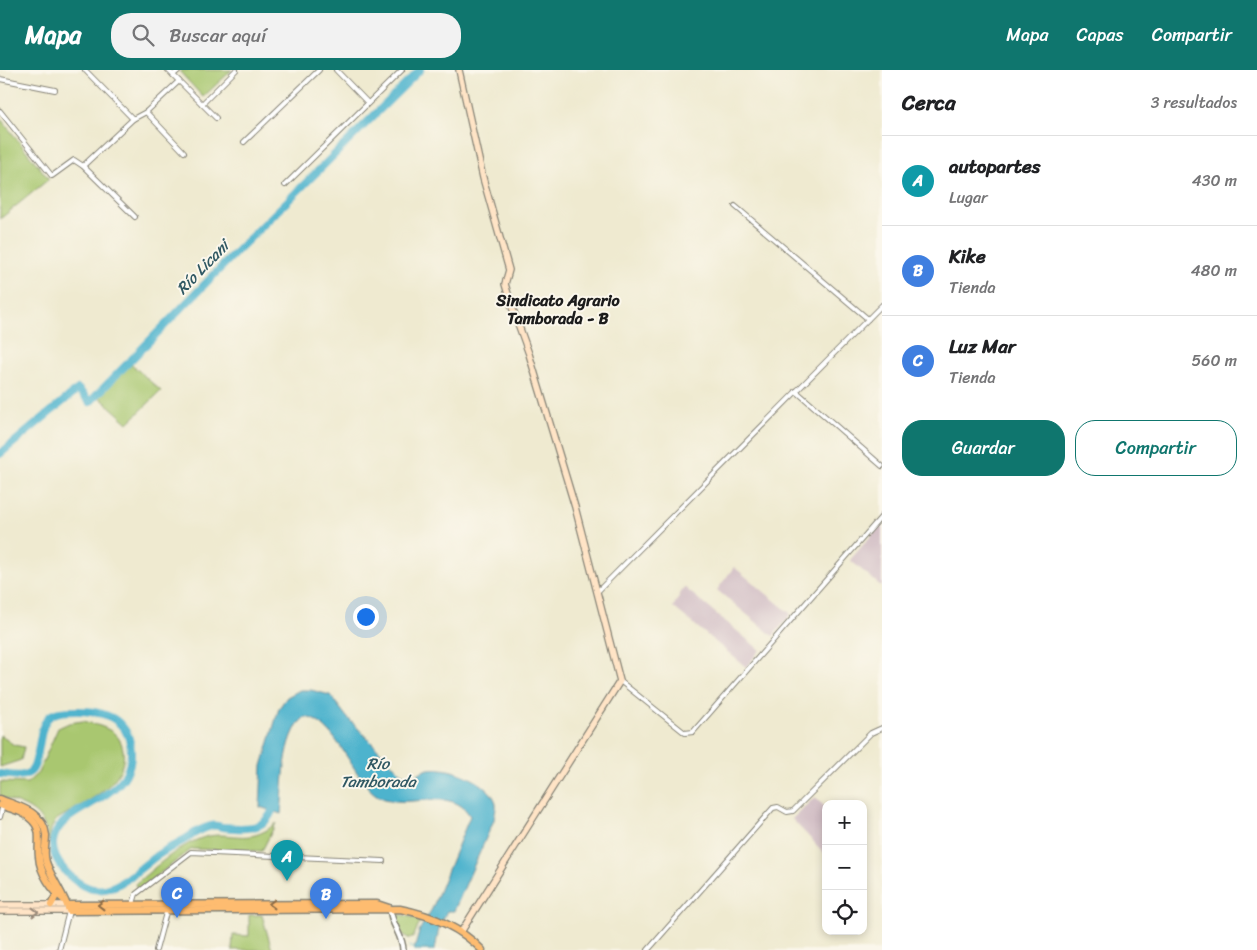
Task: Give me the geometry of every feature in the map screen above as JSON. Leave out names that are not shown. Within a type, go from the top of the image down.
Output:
[{"type":"main road","points":[[459,70],[484,178],[509,270],[505,284],[529,354],[575,507],[620,681],[461,932]]},
{"type":"main road","points":[[2,803],[23,813],[36,824],[39,831],[38,854],[41,868],[57,894],[67,905]]},
{"type":"main road","points":[[2,803],[30,811],[42,822],[46,837],[47,865],[67,905]]},
{"type":"main road","points":[[50,905],[57,894]]},
{"type":"main road","points":[[0,905],[167,904],[216,908],[317,907],[377,910],[390,908],[427,916],[443,922],[461,932],[479,949]]},
{"type":"main road","points":[[0,912],[67,905],[167,912],[216,908]]},
{"type":"street","points":[[86,70],[132,119]]},
{"type":"street","points":[[168,70],[216,118]]},
{"type":"street","points":[[173,75],[179,70]]},
{"type":"street","points":[[202,104],[236,70]]},
{"type":"street","points":[[244,142],[319,70]]},
{"type":"street","points":[[336,70],[368,103]]},
{"type":"street","points":[[285,185],[402,70]]},
{"type":"street","points":[[0,79],[55,90]]},
{"type":"street","points":[[83,166],[132,119],[146,112],[179,81]]},
{"type":"street","points":[[0,111],[52,176],[74,160],[83,166],[135,217]]},
{"type":"street","points":[[146,112],[184,152]]},
{"type":"street","points":[[735,206],[868,319]]},
{"type":"street","points":[[597,592],[882,304]]},
{"type":"street","points":[[796,391],[882,466]]},
{"type":"street","points":[[620,681],[685,733],[693,732],[882,516]]},
{"type":"street","points":[[648,950],[773,808],[787,812],[793,811],[871,733],[882,728]]},
{"type":"street","points":[[0,817],[2,803]]},
{"type":"street","points":[[133,904],[136,894],[191,852],[383,861]]},
{"type":"street","points":[[156,950],[167,912],[167,904]]},
{"type":"street","points":[[59,950],[67,905]]},
{"type":"street","points":[[390,908],[390,918],[401,938],[403,950]]},
{"type":"shaded area","points":[[882,523],[882,587],[850,560]]},
{"type":"shaded area","points":[[734,567],[791,614],[773,636],[717,590]]},
{"type":"shaded area","points":[[684,587],[760,650],[746,667],[673,607]]},
{"type":"shaded area","points":[[815,797],[822,804],[822,851],[792,819]]},
{"type":"green space","points":[[182,70],[232,70],[203,97],[180,72]]},
{"type":"green space","points":[[0,118],[49,179],[0,219]]},
{"type":"green space","points":[[129,362],[161,391],[128,423],[97,395]]},
{"type":"green space","points":[[83,721],[108,730],[118,737],[123,750],[123,762],[119,773],[101,792],[56,820],[51,829],[49,845],[44,825],[34,812],[0,797],[0,782],[27,783],[38,773],[58,728],[69,723]]},
{"type":"green space","points":[[0,735],[14,745],[24,747],[21,760],[0,767]]},
{"type":"green space","points":[[276,823],[262,851],[192,849],[138,890],[135,884],[173,853],[199,839],[220,835],[256,835],[266,831]]},
{"type":"green space","points":[[393,913],[421,919],[413,938],[408,938],[397,930]]},
{"type":"green space","points":[[249,915],[262,915],[272,950],[232,950],[233,935],[249,936]]},
{"type":"water","name":"Río Tamborada","points":[[300,690],[311,690],[330,695],[346,716],[401,773],[411,779],[425,770],[444,769],[466,776],[477,782],[493,796],[496,804],[494,820],[454,911],[447,911],[439,928],[435,950],[414,950],[420,929],[432,909],[470,816],[462,807],[452,802],[440,800],[389,800],[378,796],[369,789],[327,729],[316,721],[305,717],[297,725],[288,748],[281,814],[260,807],[262,766],[279,708],[287,697]]},
{"type":"waterway","name":"Río Licani","points":[[0,454],[78,389],[90,402],[243,245],[420,70]]},
{"type":"waterway","points":[[0,774],[25,775],[32,770],[44,723],[53,714],[69,711],[97,712],[107,715],[123,727],[130,743],[129,768],[121,781],[110,791],[71,816],[61,825],[53,842],[55,856],[65,871],[78,882],[90,888],[101,890],[123,881],[159,854],[205,828],[214,826],[248,828],[262,823],[268,818],[275,801]]},
{"type":"waterway","points":[[410,946],[415,950]]},
{"type":"place","name":"autopartes","points":[[287,881]]},
{"type":"place","name":"Luz Mar","points":[[177,918]]},
{"type":"place","name":"Kike","points":[[326,919]]},
{"type":"district","name":"Sindicato Agrario Tamborada - B","points":[[558,309]]}]
